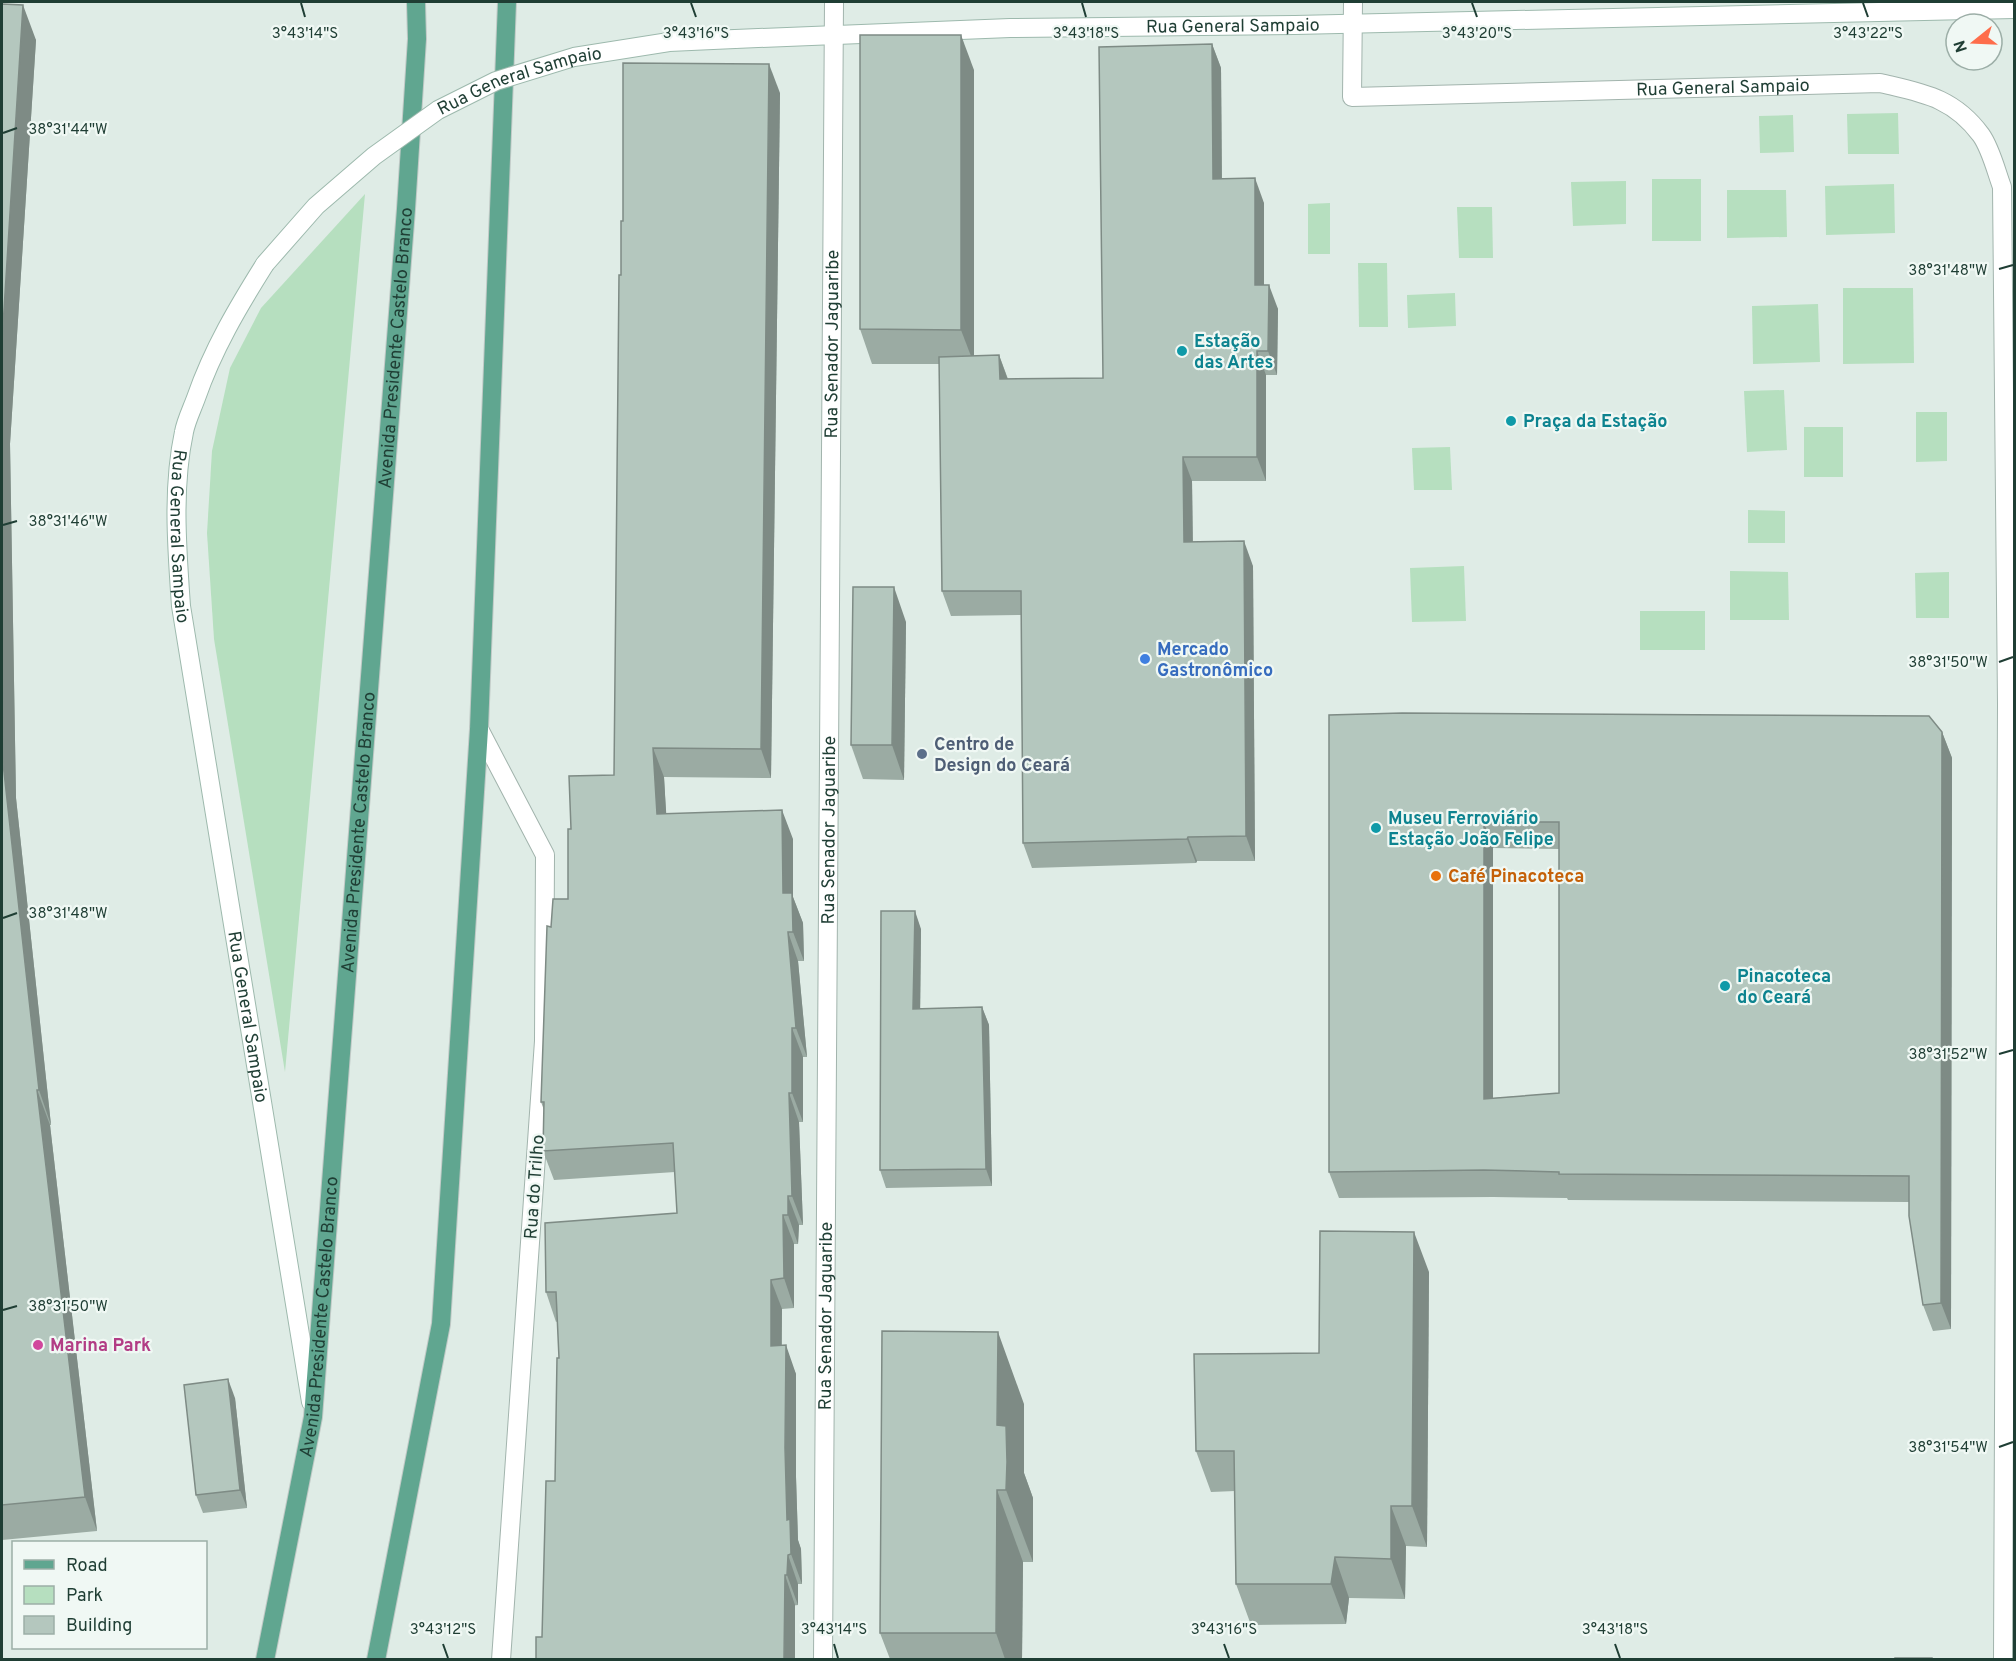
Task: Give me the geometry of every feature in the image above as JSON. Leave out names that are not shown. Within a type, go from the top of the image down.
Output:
[{"type":"main road","name":"Avenida Presidente Castelo Branco","points":[[265,1659],[313,1417],[406,209],[417,39],[416,2]]},
{"type":"main road","points":[[376,1659],[441,1324],[479,729],[508,2]]},
{"type":"street","name":"Rua Senador Jaguaribe","points":[[823,1659],[834,2]]},
{"type":"street","points":[[1353,2],[1353,23]]},
{"type":"street","name":"Rua General Sampaio","points":[[313,1417],[181,606],[177,546],[178,476],[184,431],[207,367],[234,314],[266,264],[315,206],[374,156],[438,110],[496,81],[574,57],[669,42],[1010,28],[2014,9]]},
{"type":"street","name":"Rua General Sampaio","points":[[1353,23],[1352,98],[1880,83],[1936,97],[1959,111],[1982,136],[2002,187],[2011,705],[2009,1511],[2003,1659]]},
{"type":"street","name":"Rua do Trilho","points":[[479,729],[545,855],[544,1041],[501,1659]]},
{"type":"green space","points":[[1898,113],[1899,154],[1848,154],[1847,114]]},
{"type":"green space","points":[[1793,115],[1794,152],[1760,153],[1759,116]]},
{"type":"green space","points":[[1652,179],[1701,179],[1701,241],[1652,241]]},
{"type":"green space","points":[[1626,181],[1626,224],[1573,226],[1571,182]]},
{"type":"green space","points":[[1894,184],[1895,233],[1826,235],[1825,186]]},
{"type":"green space","points":[[1727,190],[1786,190],[1787,237],[1727,238]]},
{"type":"green space","points":[[365,194],[285,1072],[214,639],[207,533],[212,451],[230,368],[261,308]]},
{"type":"green space","points":[[1330,203],[1330,254],[1308,254],[1308,204]]},
{"type":"green space","points":[[1457,207],[1492,207],[1493,258],[1459,258]]},
{"type":"green space","points":[[1358,263],[1387,263],[1388,327],[1359,327]]},
{"type":"green space","points":[[1843,288],[1913,288],[1914,363],[1843,364]]},
{"type":"green space","points":[[1455,293],[1456,326],[1408,328],[1407,295]]},
{"type":"green space","points":[[1818,304],[1820,362],[1753,364],[1752,306]]},
{"type":"green space","points":[[1784,390],[1787,450],[1747,452],[1744,391]]},
{"type":"green space","points":[[1916,412],[1947,412],[1947,461],[1916,462]]},
{"type":"green space","points":[[1804,427],[1843,427],[1843,477],[1804,477]]},
{"type":"green space","points":[[1450,447],[1452,490],[1414,490],[1412,448]]},
{"type":"green space","points":[[1748,510],[1785,511],[1785,543],[1748,543]]},
{"type":"green space","points":[[1464,566],[1466,621],[1412,622],[1410,568]]},
{"type":"green space","points":[[1730,571],[1788,572],[1789,620],[1730,620]]},
{"type":"green space","points":[[1949,572],[1949,618],[1916,618],[1915,573]]},
{"type":"green space","points":[[1640,611],[1705,611],[1705,650],[1640,650]]},
{"type":"building","points":[[2,4],[23,5],[2,342]]},
{"type":"building","points":[[860,35],[961,35],[961,330],[860,329]]},
{"type":"building","points":[[1212,44],[1213,179],[1255,178],[1255,285],[1269,285],[1268,351],[1257,351],[1257,457],[1183,457],[1184,542],[1244,541],[1246,836],[1023,843],[1021,591],[942,591],[939,357],[999,355],[1000,379],[1103,378],[1099,47]]},
{"type":"building","points":[[623,63],[769,64],[761,749],[653,748],[657,814],[782,810],[783,893],[792,893],[793,932],[788,932],[796,1028],[792,1028],[792,1093],[789,1093],[792,1196],[788,1196],[788,1215],[783,1215],[784,1278],[771,1280],[771,1346],[786,1345],[785,1448],[787,1520],[790,1519],[791,1554],[788,1555],[787,1575],[785,1575],[784,1659],[536,1659],[536,1637],[542,1637],[546,1481],[555,1481],[557,1358],[559,1358],[556,1292],[546,1292],[545,1223],[677,1213],[673,1143],[543,1151],[544,1102],[541,1102],[547,926],[551,927],[553,899],[568,899],[568,829],[571,829],[569,776],[614,775],[619,275],[621,275],[621,221],[623,221]]},
{"type":"building","points":[[853,587],[894,587],[892,745],[851,745]]},
{"type":"building","name":"Marina Park","points":[[2,658],[3,763],[39,1090],[37,1090],[85,1497],[2,1505]]},
{"type":"building","name":"Pinacoteca do Ceará","points":[[1402,713],[1929,716],[1942,732],[1941,1303],[1923,1305],[1909,1216],[1909,1176],[1559,1174],[1559,1172],[1484,1170],[1329,1172],[1329,715]],"holes":[[[1484,822],[1559,822],[1559,1093],[1484,1099]]]},
{"type":"building","points":[[881,911],[915,911],[913,1009],[982,1007],[986,1169],[880,1170]]},
{"type":"building","points":[[1320,1231],[1414,1232],[1412,1506],[1391,1506],[1391,1559],[1335,1557],[1331,1584],[1236,1584],[1234,1451],[1196,1451],[1194,1354],[1319,1353]]},
{"type":"building","points":[[882,1331],[998,1332],[997,1425],[1006,1426],[1007,1462],[1006,1490],[997,1490],[996,1633],[880,1633]]},
{"type":"building","points":[[228,1379],[240,1490],[196,1495],[184,1385]]},
{"type":"building","points":[[1932,1658],[1932,1659],[1895,1659]]},
{"type":"place","name":"Estação das Artes","points":[[1182,351]]},
{"type":"place","name":"Praça da Estação","points":[[1511,421]]},
{"type":"place","name":"Mercado Gastronômico","points":[[1145,659]]},
{"type":"place","name":"Centro de Design do Ceará","points":[[922,754]]},
{"type":"place","name":"Museu Ferroviário Estação João Felipe","points":[[1376,828]]},
{"type":"place","name":"Café Pinacoteca","points":[[1436,876]]},
{"type":"place","name":"Pinacoteca do Ceará","points":[[1725,986]]},
{"type":"place","name":"Marina Park","points":[[38,1345]]}]
